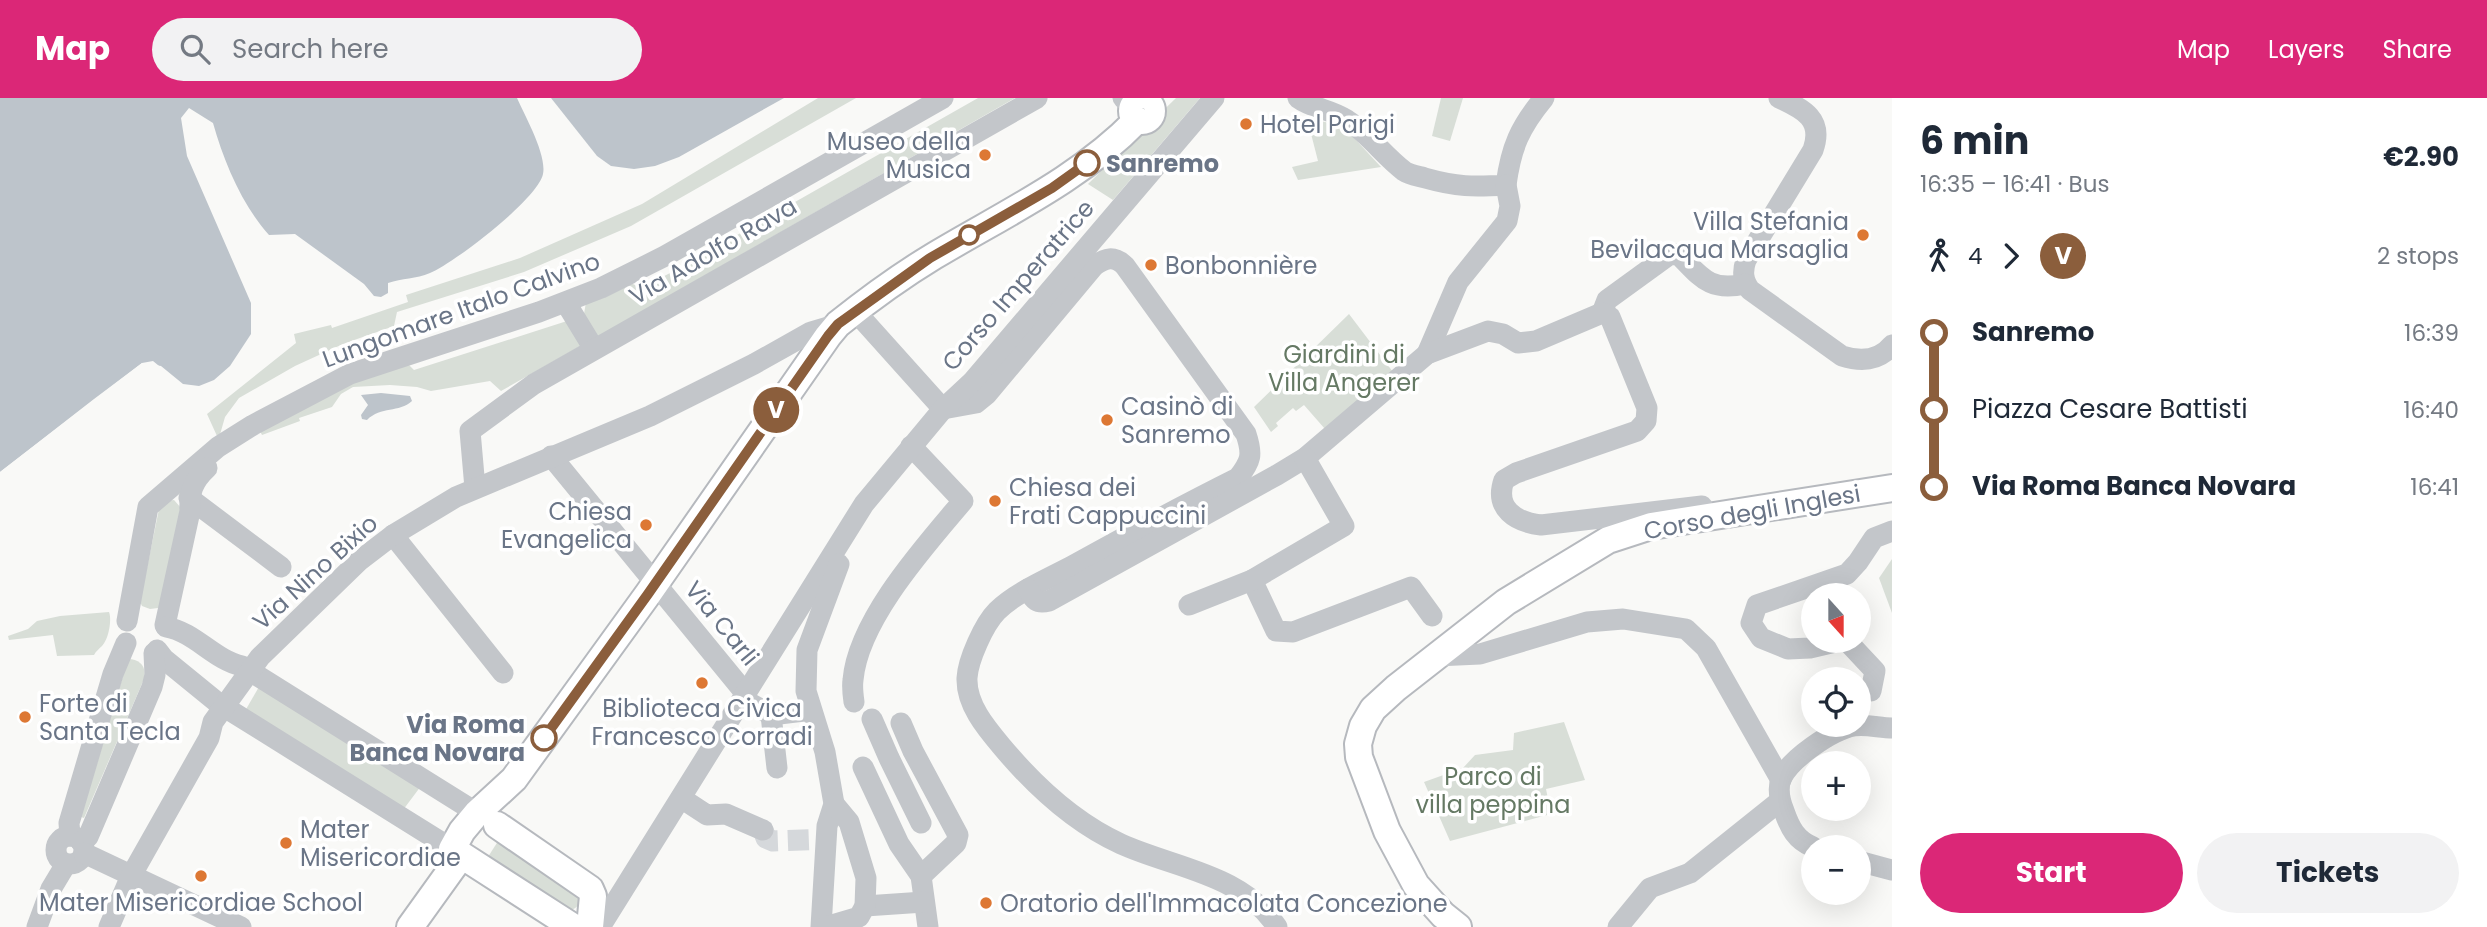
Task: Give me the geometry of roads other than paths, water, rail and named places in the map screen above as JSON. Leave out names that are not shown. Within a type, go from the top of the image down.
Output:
[{"type":"main road","points":[[410,927],[460,856],[462,831],[488,816],[828,336],[847,317],[930,258],[1052,188],[1116,141],[1140,106]]},
{"type":"main road","name":"Corso degli Inglesi","points":[[1458,927],[1443,915],[1416,885],[1387,831],[1359,757],[1363,726],[1373,709],[1390,692],[1506,602],[1608,540],[1651,526],[1892,488]]},
{"type":"main road","points":[[488,816],[590,889],[593,896],[590,927]]},
{"type":"main road","points":[[460,856],[496,876],[562,920],[564,915],[583,908],[589,900],[590,889]]},
{"type":"street","name":"Lungomare Italo Calvino","points":[[221,450],[253,425],[350,374],[566,303],[665,257],[943,98]]},
{"type":"street","name":"Via Adolfo Rava","points":[[475,488],[470,431],[534,384],[1037,98]]},
{"type":"street","name":"Corso Imperatrice","points":[[600,927],[864,504],[911,446],[943,409],[972,382],[1214,98]]},
{"type":"street","points":[[1298,98],[1310,107],[1328,109],[1346,119],[1406,173],[1451,186],[1506,185]]},
{"type":"street","points":[[1330,98],[1346,119]]},
{"type":"street","points":[[1427,354],[1458,282],[1507,221],[1510,206],[1506,185],[1510,154],[1526,122],[1544,98]]},
{"type":"street","points":[[1779,98],[1804,103],[1814,121],[1817,138],[1813,150],[1746,260],[1743,268],[1745,284],[1756,295],[1842,356],[1866,360],[1892,345]]},
{"type":"street","points":[[1602,313],[1607,300],[1668,255],[1678,254],[1711,285],[1745,284]]},
{"type":"street","points":[[847,317],[943,409],[976,403],[987,394],[1094,266],[1103,259],[1119,260],[1246,434],[1251,448],[1249,463],[1238,478],[1028,589],[996,612],[969,664],[967,681],[980,718],[1017,765],[1086,826],[1122,845],[1187,867],[1238,890],[1267,912],[1277,927]]},
{"type":"street","points":[[566,303],[594,349]]},
{"type":"street","points":[[1028,589],[1034,600],[1040,603],[1049,601],[1305,458],[1427,354],[1488,331],[1503,334],[1518,343],[1536,341],[1602,313],[1608,315],[1611,320],[1647,408],[1646,421],[1637,431],[1516,473],[1504,480],[1500,490],[1503,505],[1514,517],[1525,523],[1541,525],[1733,503],[1747,512]]},
{"type":"street","name":"Via Nino Bixio","points":[[109,927],[131,876],[209,738],[214,722],[260,657],[359,561],[393,535],[456,497],[650,415],[754,365],[811,332],[847,317]]},
{"type":"street","points":[[911,446],[963,501],[918,555],[869,629],[853,679],[921,823]]},
{"type":"street","points":[[221,450],[148,507],[127,632],[135,652],[155,652],[208,696],[460,856]]},
{"type":"street","points":[[37,927],[51,889],[75,849],[88,837],[152,687],[155,652],[164,643],[189,494],[198,477],[221,450]]},
{"type":"street","name":"Via Carli","points":[[551,456],[744,696]]},
{"type":"street","points":[[1189,605],[1252,579],[1344,526],[1305,458]]},
{"type":"street","points":[[167,491],[182,495],[189,505],[281,567]]},
{"type":"street","name":"Corso degli Inglesi","points":[[1821,583],[1847,574],[1874,538],[1892,531]]},
{"type":"street","points":[[393,535],[503,673]]},
{"type":"street","points":[[834,804],[849,822],[866,878],[866,900],[859,917],[823,927],[827,826],[834,804],[832,778],[806,691],[807,650],[840,562],[841,541]]},
{"type":"street","points":[[1252,579],[1276,631],[1293,632],[1411,587],[1432,616]]},
{"type":"street","name":"Corso degli Inglesi","points":[[1801,590],[1757,605],[1751,623],[1761,638],[1788,649],[1801,648]]},
{"type":"street","points":[[75,849],[69,823],[113,674],[127,632],[137,613],[149,612],[161,618],[166,626],[178,629],[229,663],[242,666],[488,816]]},
{"type":"street","points":[[1436,656],[1480,654],[1587,622],[1623,619],[1686,629],[1706,648],[1781,791],[1790,827],[1801,841]]},
{"type":"street","name":"Corso degli Inglesi","points":[[1858,653],[1875,671],[1871,691]]},
{"type":"street","points":[[744,696],[771,715],[811,709]]},
{"type":"street","points":[[771,715],[777,768]]},
{"type":"street","points":[[901,723],[957,835],[956,843],[920,876]]},
{"type":"street","points":[[1618,927],[1650,888],[1690,873],[1781,791],[1789,768],[1807,751],[1832,734],[1855,725],[1892,728]]},
{"type":"street","points":[[863,767],[899,844],[920,876],[928,927]]},
{"type":"street","points":[[681,798],[706,815],[726,814],[763,830]]},
{"type":"street","points":[[899,844],[921,823],[944,808]]},
{"type":"street","points":[[75,849],[241,927]]},
{"type":"street","points":[[1871,865],[1892,870]]},
{"type":"street","points":[[866,900],[924,902]]},
{"type":"tunnel","points":[[763,830],[766,838],[773,841],[826,839]]},
{"type":"place","name":"Hotel Parigi","points":[[1246,124]]},
{"type":"place","name":"Museo della Musica","points":[[985,155]]},
{"type":"place","name":"Sanremo","points":[[1087,163]]},
{"type":"place","name":"Villa Stefania Bevilacqua Marsaglia","points":[[1863,235]]},
{"type":"place","name":"Bonbonnière","points":[[1151,265]]},
{"type":"place","name":"Casinò di Sanremo","points":[[1107,420]]},
{"type":"place","name":"Chiesa dei Frati Cappuccini","points":[[995,501]]},
{"type":"place","name":"Chiesa Evangelica","points":[[646,525]]},
{"type":"place","name":"Biblioteca Civica Francesco Corradi","points":[[702,683]]},
{"type":"place","name":"Forte di Santa Tecla","points":[[25,717]]},
{"type":"place","name":"Via Roma Banca Novara","points":[[544,738]]},
{"type":"place","name":"Mater Misericordiae","points":[[286,843]]},
{"type":"place","name":"Mater Misericordiae School","points":[[201,876]]},
{"type":"place","name":"Oratorio dell'Immacolata Concezione","points":[[986,903]]},
{"type":"park label","name":"Giardini di Villa Angerer","points":[[1344,368]]},
{"type":"park label","name":"Parco di villa peppina","points":[[1493,790]]}]
